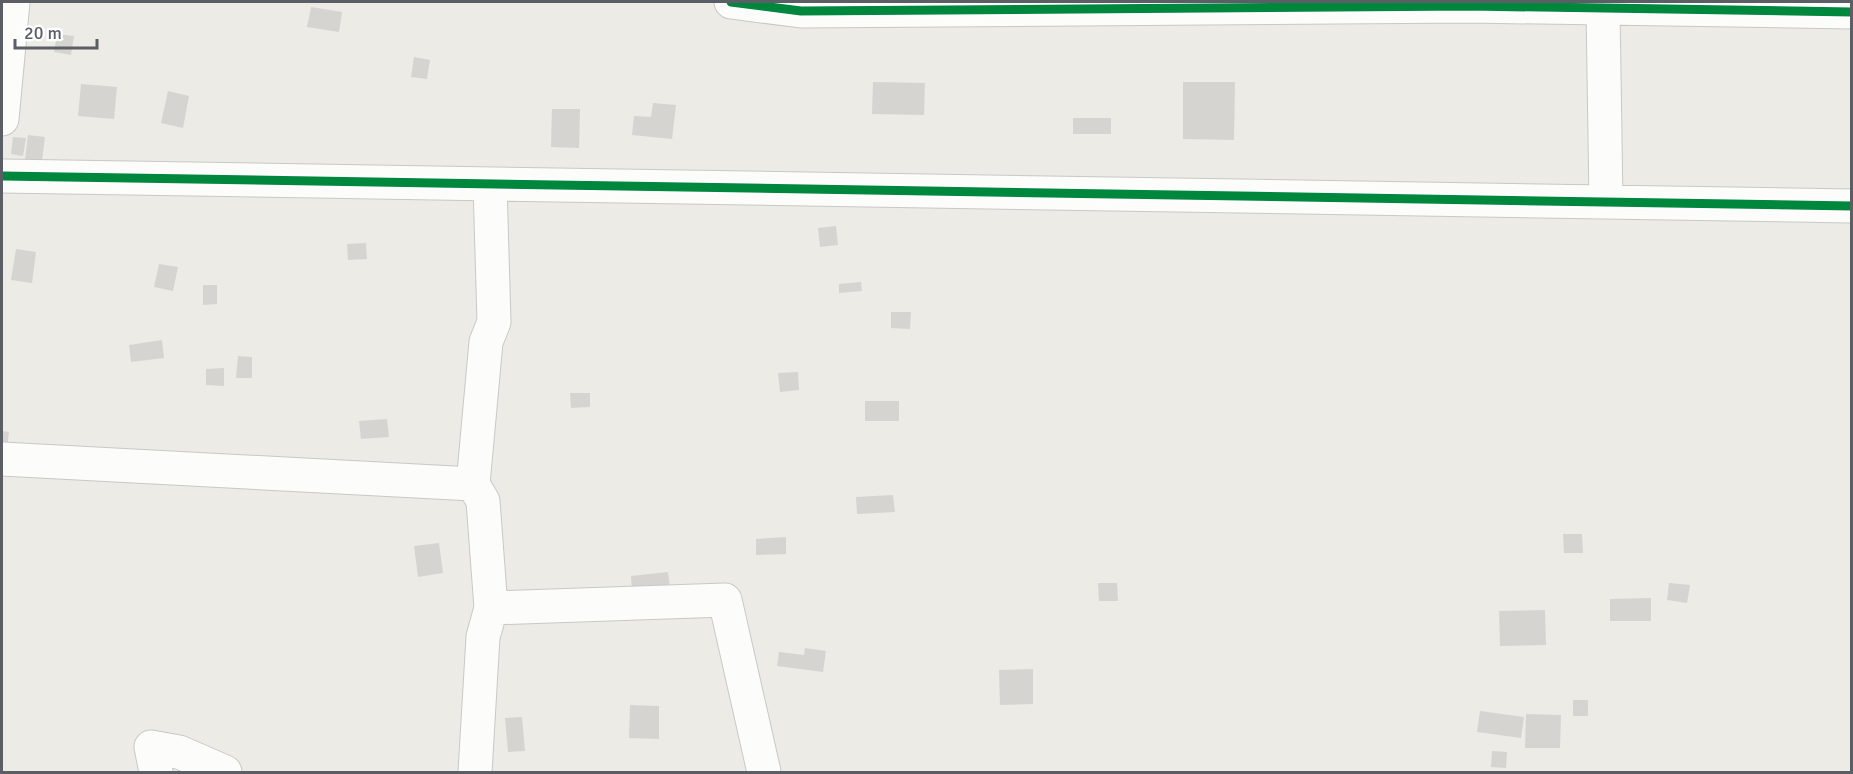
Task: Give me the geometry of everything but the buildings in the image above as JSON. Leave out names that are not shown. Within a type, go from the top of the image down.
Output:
[{"type":"street","points":[[2,119],[14,2]]},
{"type":"street","points":[[731,2],[801,11],[1470,6],[1851,12]]},
{"type":"street","points":[[1603,8],[1606,202]]},
{"type":"street","points":[[2,176],[1851,206]]},
{"type":"street","points":[[475,772],[483,637],[491,608],[483,501],[473,484],[486,342],[495,322],[490,184]]},
{"type":"street","points":[[2,459],[473,484]]},
{"type":"street","points":[[491,608],[725,600],[764,772]]},
{"type":"street","points":[[156,772],[151,747],[179,752],[225,772]]},
{"type":"cycle path","points":[[731,2],[801,11],[1470,6],[1852,12]]},
{"type":"cycle path","points":[[2,176],[1852,206]]}]
